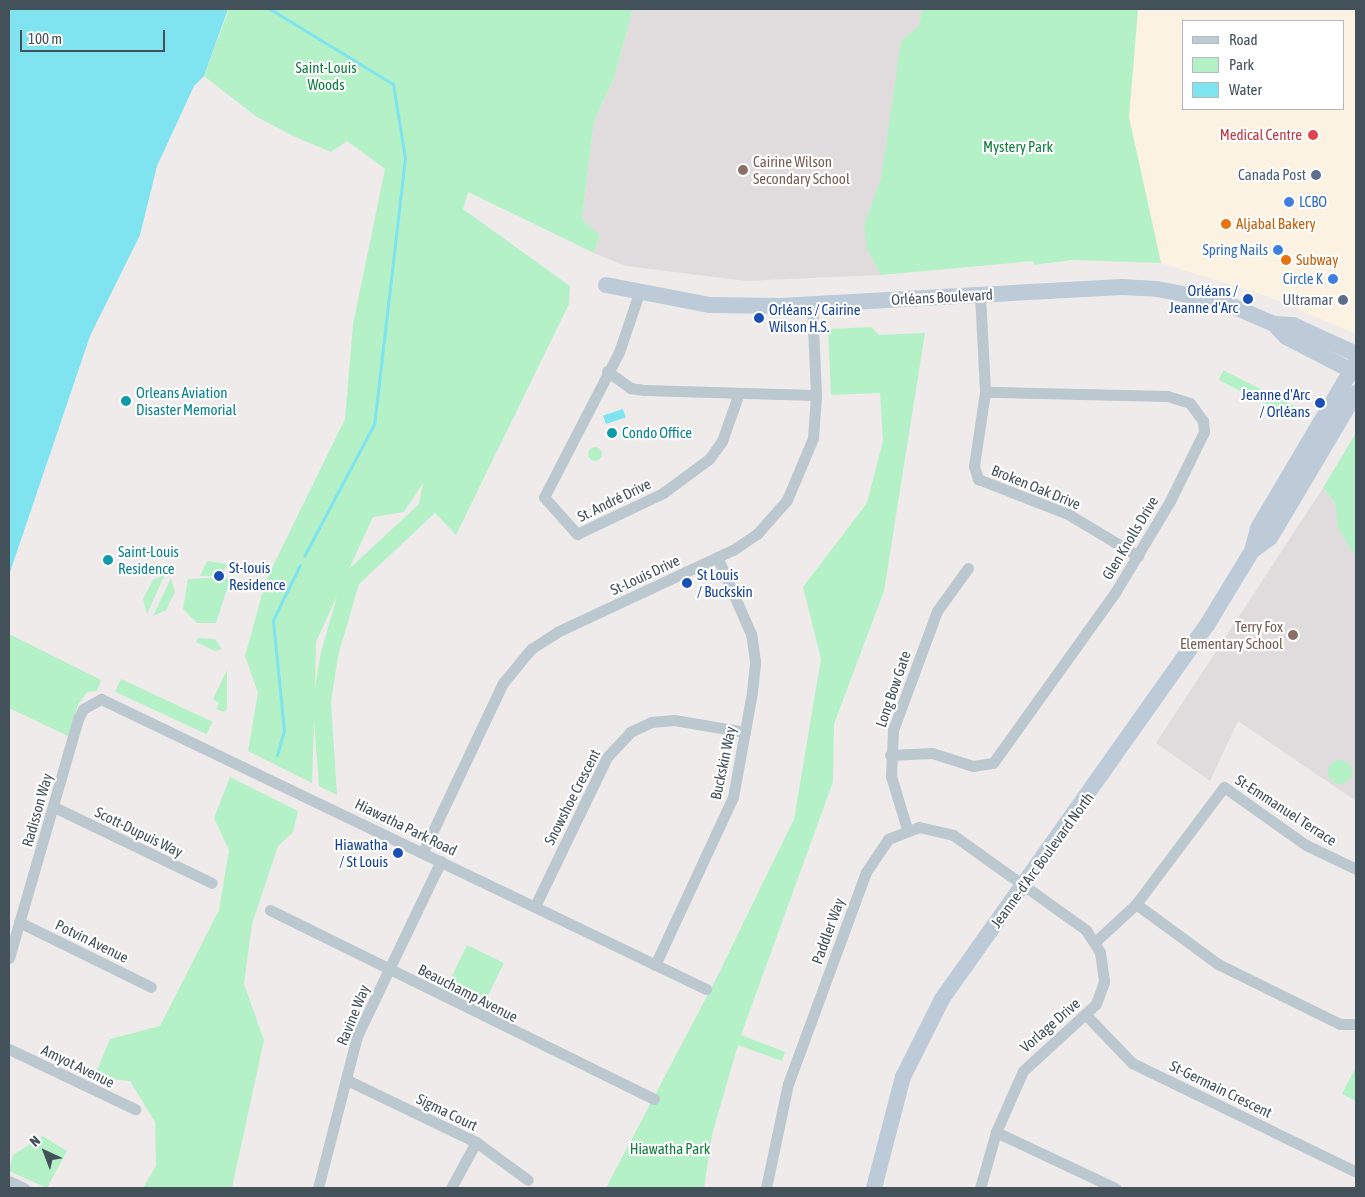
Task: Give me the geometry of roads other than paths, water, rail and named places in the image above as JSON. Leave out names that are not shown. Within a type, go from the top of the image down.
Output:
[{"type":"main road","name":"Orléans Boulevard","points":[[606,285],[639,293],[710,305],[812,305],[980,295],[1157,289],[1223,302],[1274,324],[1294,325],[1356,354]]},
{"type":"main road","name":"Orléans Boulevard","points":[[1274,324],[1286,337],[1355,369]]},
{"type":"main road","name":"Jeanne-d'Arc Boulevard North","points":[[874,1188],[892,1113],[918,1046],[942,999],[1024,886],[1207,625],[1252,551],[1258,528],[1355,369]]},
{"type":"main road","name":"Jeanne-d'Arc Boulevard North","points":[[1252,551],[1270,538],[1356,393]]},
{"type":"street","name":"St. André Drive","points":[[639,293],[620,352],[607,371],[544,497],[577,534],[663,493],[709,459],[722,441],[739,393]]},
{"type":"street","name":"Broken Oak Drive","points":[[980,295],[985,392],[974,466],[978,478],[1068,514],[1138,556]]},
{"type":"street","name":"St-Louis Drive","points":[[423,852],[504,683],[531,649],[559,631],[718,559],[757,534],[787,500],[807,460],[816,395],[812,305]]},
{"type":"street","points":[[607,371],[630,388],[644,390],[816,395]]},
{"type":"street","name":"Glen Knolls Drive","points":[[890,755],[932,753],[973,766],[993,764],[1138,556],[1202,444],[1203,421],[1190,403],[1138,394],[985,392]]},
{"type":"street","name":"Buckskin Way","points":[[655,965],[725,818],[745,732],[754,647],[718,559]]},
{"type":"street","name":"Long Bow Gate","points":[[907,829],[890,755],[894,730],[937,611],[968,568]]},
{"type":"street","name":"Hiawatha Park Road","points":[[90,704],[101,699],[114,702],[706,989]]},
{"type":"street","name":"Radisson Way","points":[[9,958],[78,720],[90,704]]},
{"type":"street","name":"Snowshoe Crescent","points":[[534,906],[607,758],[630,732],[651,722],[674,720],[745,732]]},
{"type":"street","name":"St-Emmanuel Terrace","points":[[1095,942],[1136,904],[1224,787],[1306,845],[1356,870]]},
{"type":"street","name":"Scott-Dupuis Way","points":[[54,807],[212,883]]},
{"type":"street","points":[[907,829],[931,828],[953,835],[1086,930],[1095,942]]},
{"type":"street","name":"Paddler Way","points":[[766,1188],[788,1084],[866,872],[880,847],[907,829]]},
{"type":"street","name":"Ravine Way","points":[[318,1188],[357,1036],[441,861]]},
{"type":"street","points":[[1136,904],[1218,964],[1340,1024],[1356,1024]]},
{"type":"street","name":"Beauchamp Avenue","points":[[270,910],[388,970],[654,1099]]},
{"type":"street","name":"Potvin Avenue","points":[[20,922],[151,987]]},
{"type":"street","name":"Vorlage Drive","points":[[980,1188],[996,1132],[1030,1062],[1086,1016],[1104,982],[1095,942]]},
{"type":"street","name":"St-Germain Crescent","points":[[1086,1016],[1132,1063],[1356,1172]]},
{"type":"street","name":"Amyot Avenue","points":[[9,1049],[135,1109]]},
{"type":"street","name":"Sigma Court","points":[[347,1080],[476,1142],[528,1180]]},
{"type":"street","points":[[996,1132],[1116,1188]]},
{"type":"street","points":[[451,1188],[476,1142]]},
{"type":"street","points":[[9,1181],[24,1188]]},
{"type":"water","points":[[9,9],[228,9],[204,76],[194,86],[157,166],[140,235],[90,336],[9,575]]},
{"type":"water","points":[[623,409],[626,418],[606,424],[603,415]]},
{"type":"waterway","points":[[270,9],[393,84],[405,158],[374,424],[304,556]]},
{"type":"waterway","points":[[277,755],[284,731],[273,620],[300,565]]},
{"type":"place","name":"Medical Centre","points":[[1313,135]]},
{"type":"place","name":"Cairine Wilson Secondary School","points":[[743,170]]},
{"type":"place","name":"Canada Post","points":[[1316,175]]},
{"type":"place","name":"LCBO","points":[[1289,202]]},
{"type":"place","name":"Aljabal Bakery","points":[[1226,224]]},
{"type":"place","name":"Spring Nails","points":[[1278,250]]},
{"type":"place","name":"Subway","points":[[1286,260]]},
{"type":"place","name":"Circle K","points":[[1333,279]]},
{"type":"place","name":"Orléans / Jeanne d'Arc","points":[[1248,299]]},
{"type":"place","name":"Ultramar","points":[[1343,300]]},
{"type":"place","name":"Orléans / Cairine Wilson H.S.","points":[[759,318]]},
{"type":"place","name":"Orleans Aviation Disaster Memorial","points":[[126,401]]},
{"type":"place","name":"Jeanne d'Arc / Orléans","points":[[1320,403]]},
{"type":"place","name":"Condo Office","points":[[612,433]]},
{"type":"place","name":"Saint-Louis Residence","points":[[108,560]]},
{"type":"place","name":"St-louis Residence","points":[[219,576]]},
{"type":"place","name":"St Louis / Buckskin","points":[[687,583]]},
{"type":"place","name":"Terry Fox Elementary School","points":[[1293,635]]},
{"type":"place","name":"Hiawatha / St Louis","points":[[398,853]]},
{"type":"park label","name":"Saint-Louis Woods","points":[[326,76]]},
{"type":"park label","name":"Mystery Park","points":[[1018,147]]},
{"type":"park label","name":"Hiawatha Park","points":[[670,1149]]}]
